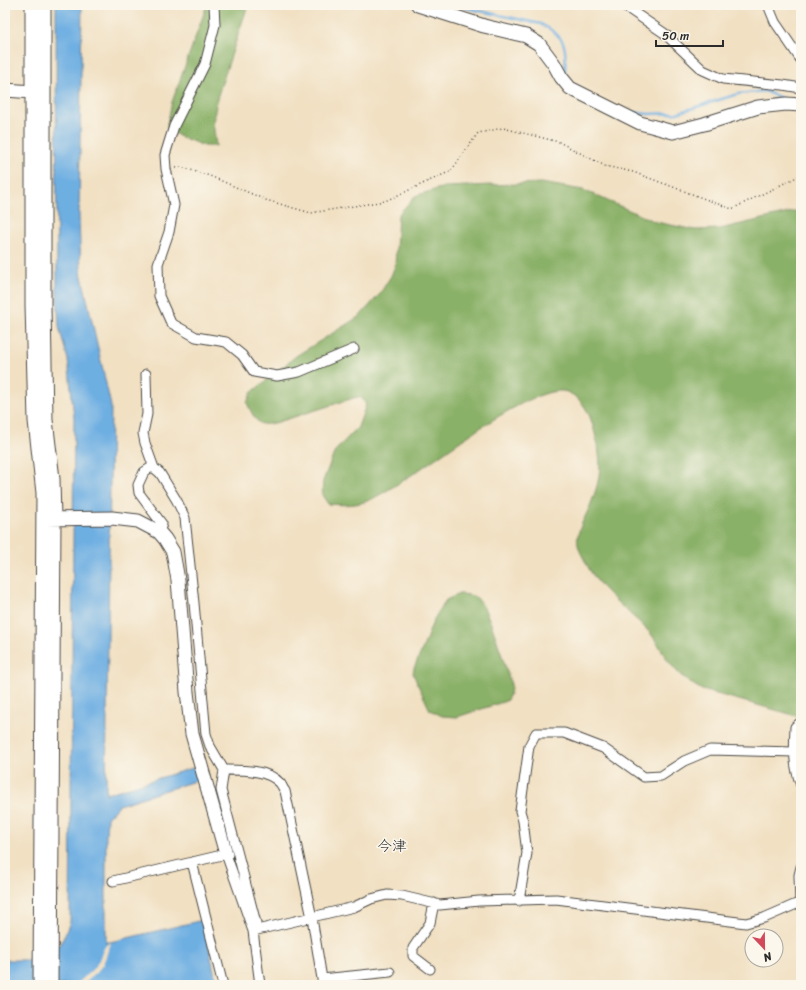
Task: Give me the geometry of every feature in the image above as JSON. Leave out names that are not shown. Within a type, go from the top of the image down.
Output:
[{"type":"street","points":[[32,5],[32,305],[35,420],[43,493],[53,519]]},
{"type":"street","points":[[40,985],[45,934],[53,519],[53,479],[46,420],[44,305],[44,5]]},
{"type":"street","points":[[214,5],[215,25],[205,64],[174,126],[165,155],[166,169],[174,205],[168,232],[158,264],[159,296],[171,323],[196,337],[226,342],[242,355],[254,372],[277,376],[300,372],[354,349]]},
{"type":"street","points":[[418,5],[484,26],[526,36],[539,44],[570,88],[640,123],[673,132],[758,107],[786,104],[801,105]]},
{"type":"street","points":[[623,5],[664,33],[703,70],[723,79],[801,88]]},
{"type":"street","points":[[768,5],[775,22],[801,60]]},
{"type":"street","points":[[5,90],[33,92]]},
{"type":"street","points":[[146,374],[147,414],[143,433],[154,468],[160,473],[177,501],[185,518],[206,734],[210,746],[224,770],[222,790],[255,931],[260,985]]},
{"type":"street","points":[[154,468],[150,468],[144,472],[138,485],[139,493],[162,524],[159,532]]},
{"type":"street","points":[[53,519],[112,518],[138,521],[159,532],[173,552],[178,580],[186,692],[192,734],[226,854],[255,931]]},
{"type":"street","points":[[801,722],[795,727],[794,752],[798,777],[801,785]]},
{"type":"street","points":[[519,901],[527,853],[523,821],[520,811],[529,746],[536,733],[564,733],[603,748],[644,777],[661,776],[684,761],[710,750],[794,752]]},
{"type":"street","points":[[224,770],[257,772],[268,775],[280,783],[285,791],[312,918],[322,982],[390,972]]},
{"type":"street","points":[[113,881],[226,854]]},
{"type":"street","points":[[192,862],[223,985]]},
{"type":"street","points":[[255,931],[354,907],[371,899],[387,895],[402,896],[440,905],[479,901],[519,901],[556,898],[746,923],[764,918],[800,903],[799,875],[801,867]]},
{"type":"street","points":[[430,969],[413,956],[413,948],[430,923],[434,904]]},
{"type":"street","points":[[45,934],[51,985]]},
{"type":"path","points":[[166,169],[180,167],[210,176],[266,200],[311,213],[385,201],[451,171],[478,133],[503,128],[559,142],[605,166],[633,172],[732,209],[801,175]]},
{"type":"green space","points":[[207,5],[248,5],[218,95],[213,122],[216,146],[204,146],[179,136],[168,129],[167,125],[172,102]]},
{"type":"green space","points":[[541,183],[583,190],[656,222],[695,230],[720,229],[801,210],[801,717],[702,690],[691,683],[671,664],[651,634],[597,581],[581,554],[578,545],[578,535],[597,485],[600,466],[598,448],[593,426],[584,406],[577,398],[567,392],[553,392],[534,398],[512,409],[488,423],[382,494],[372,499],[361,503],[339,505],[328,504],[322,495],[323,481],[335,451],[358,427],[366,405],[362,398],[357,397],[275,423],[267,424],[262,424],[257,421],[247,403],[251,393],[296,356],[360,316],[379,295],[391,276],[395,266],[398,215],[415,196],[444,187]]},
{"type":"green space","points":[[459,594],[475,597],[482,604],[487,613],[511,684],[506,701],[457,717],[442,716],[430,710],[413,673],[434,619],[446,600]]},
{"type":"water","points":[[56,5],[82,5],[79,217],[81,272],[111,406],[106,794],[196,767],[201,779],[119,805],[107,818],[106,943],[203,920],[217,985],[5,985],[5,960],[27,960],[61,944],[70,922],[74,418],[68,360],[59,327],[57,294]]},
{"type":"pier","points":[[111,943],[103,964],[97,972],[83,985],[76,985],[94,968],[106,944]]},
{"type":"waterway","points":[[453,5],[541,24],[550,29],[561,39],[564,44],[565,75]]},
{"type":"waterway","points":[[631,112],[648,114],[677,113],[738,94],[765,91],[783,99]]},
{"type":"district","name":"今津","points":[[392,846]]}]
